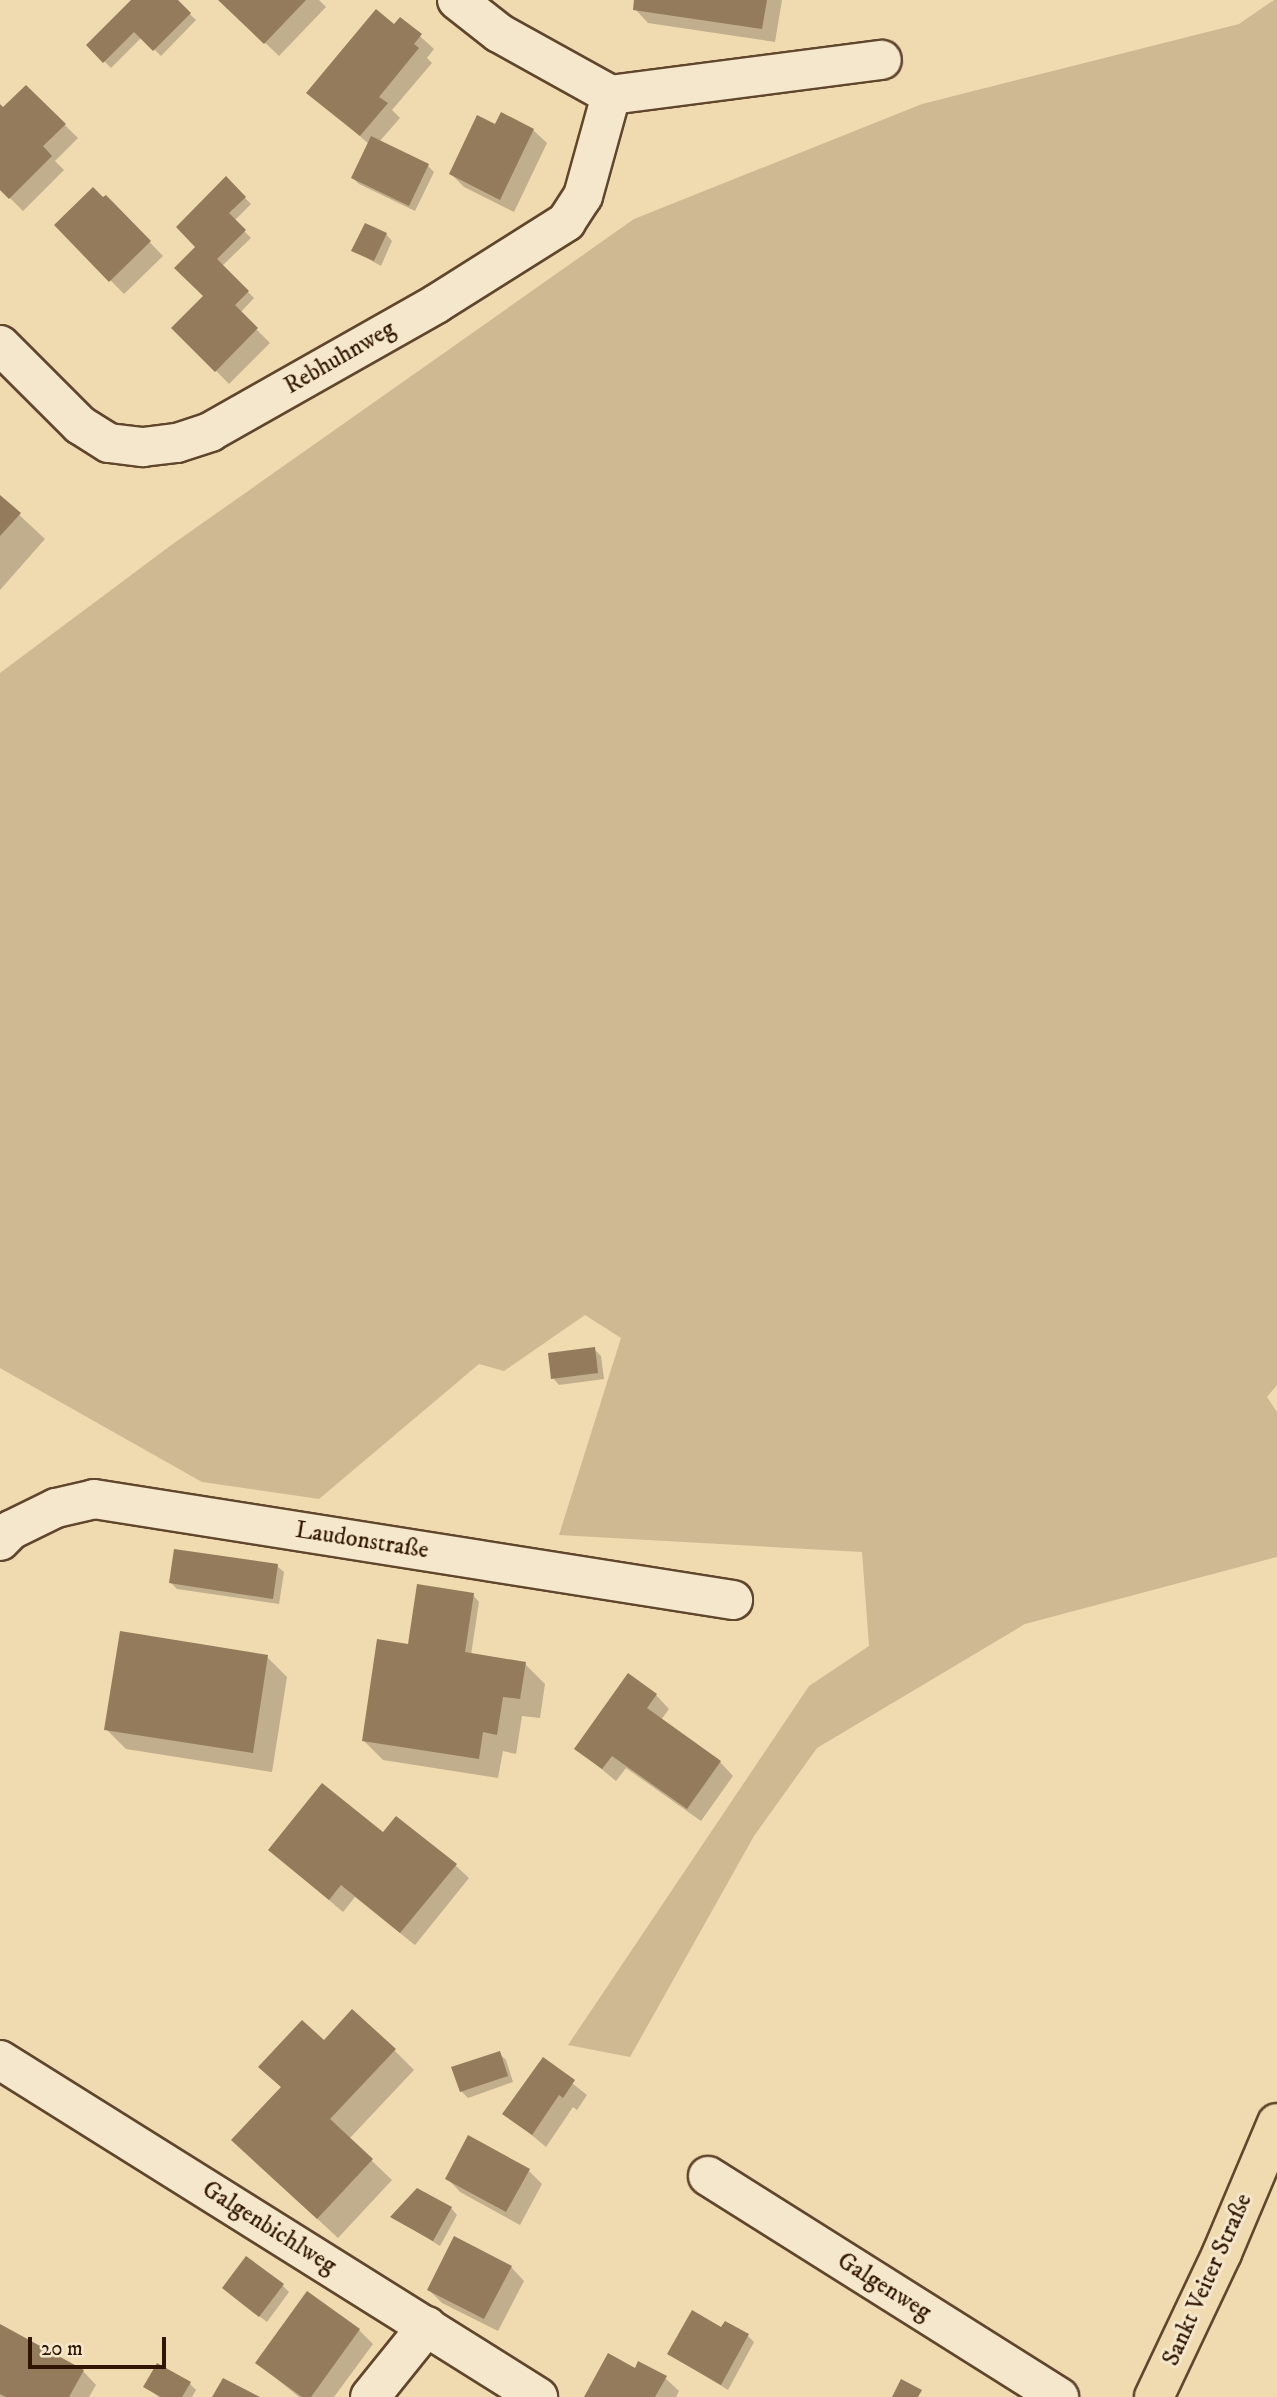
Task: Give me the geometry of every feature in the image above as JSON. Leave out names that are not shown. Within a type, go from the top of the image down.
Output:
[{"type":"main road","name":"Sankt Veiter Straße","points":[[1154,2397],[1222,2253],[1277,2123]]},
{"type":"street","points":[[457,0],[499,33],[611,95],[882,60]]},
{"type":"street","name":"Rebhuhnweg","points":[[0,345],[80,425],[109,443],[143,447],[177,443],[210,432],[436,304],[566,222],[583,196],[611,95]]},
{"type":"street","name":"Laudonstraße","points":[[0,1541],[11,1530],[56,1508],[94,1499],[733,1600]]},
{"type":"street","name":"Galgenbichlweg","points":[[0,2060],[538,2397]]},
{"type":"street","name":"Galgenweg","points":[[709,2176],[1059,2397]]},
{"type":"street","points":[[370,2397],[427,2326]]},
{"type":"shaded area","points":[[1277,0],[1277,1385],[1267,1397],[1277,1412],[1277,1557],[1025,1624],[817,1748],[754,1836],[630,2057],[568,2045],[809,1686],[869,1646],[862,1552],[559,1535],[621,1338],[585,1315],[504,1371],[479,1364],[319,1499],[202,1482],[0,1368],[0,673],[170,546],[634,219],[922,104],[1239,24]]},
{"type":"building","points":[[131,0],[178,0],[191,13],[153,51],[134,32],[103,63],[86,45]]},
{"type":"building","points":[[218,0],[306,0],[264,44]]},
{"type":"building","points":[[634,0],[767,0],[762,29],[633,10]]},
{"type":"building","points":[[376,9],[394,24],[400,17],[422,34],[414,44],[419,48],[379,97],[388,103],[360,136],[306,93]]},
{"type":"building","points":[[26,85],[66,124],[43,146],[52,156],[9,199],[0,190],[0,104],[3,107]]},
{"type":"building","points":[[501,112],[534,129],[500,200],[449,174],[477,115],[495,124]]},
{"type":"building","points":[[371,136],[429,164],[409,206],[351,178]]},
{"type":"building","points":[[226,176],[246,197],[229,213],[246,230],[217,259],[249,291],[235,305],[258,328],[215,372],[171,328],[203,296],[174,268],[195,247],[176,227]]},
{"type":"building","points":[[93,187],[103,197],[106,195],[151,241],[109,282],[54,225]]},
{"type":"building","points":[[365,223],[387,233],[374,261],[351,251]]},
{"type":"building","points":[[0,495],[21,513],[0,536]]},
{"type":"building","points":[[595,1347],[598,1373],[551,1379],[548,1353]]},
{"type":"building","points":[[174,1549],[278,1564],[273,1599],[169,1583]]},
{"type":"building","points":[[417,1584],[474,1593],[465,1652],[526,1662],[520,1699],[503,1697],[497,1735],[483,1732],[479,1759],[362,1741],[377,1639],[408,1644]]},
{"type":"building","points":[[120,1631],[268,1655],[253,1753],[104,1730]]},
{"type":"building","points":[[628,1673],[657,1694],[647,1708],[721,1761],[687,1809],[612,1756],[602,1769],[574,1749]]},
{"type":"building","points":[[322,1783],[383,1832],[396,1816],[457,1864],[400,1933],[341,1885],[329,1900],[268,1850]]},
{"type":"building","points":[[352,2009],[396,2049],[330,2119],[373,2159],[317,2219],[231,2140],[281,2087],[258,2067],[302,2020],[324,2040]]},
{"type":"building","points":[[500,2051],[508,2076],[460,2092],[451,2067]]},
{"type":"building","points":[[543,2057],[575,2080],[563,2098],[559,2095],[532,2135],[502,2114]]},
{"type":"building","points":[[468,2135],[530,2169],[506,2212],[445,2179]]},
{"type":"building","points":[[417,2188],[452,2207],[433,2241],[390,2217]]},
{"type":"building","points":[[454,2236],[512,2266],[484,2319],[427,2290]]},
{"type":"building","points":[[246,2256],[284,2284],[259,2317],[222,2288]]},
{"type":"building","points":[[307,2291],[360,2329],[311,2397],[302,2397],[255,2363]]},
{"type":"building","points":[[692,2310],[721,2327],[725,2321],[749,2334],[721,2385],[667,2354]]},
{"type":"building","points":[[0,2324],[84,2370],[69,2397],[6,2397],[0,2394]]},
{"type":"building","points":[[608,2353],[635,2368],[638,2361],[667,2376],[655,2397],[584,2397]]},
{"type":"building","points":[[157,2363],[191,2382],[182,2397],[161,2397],[143,2387]]},
{"type":"building","points":[[223,2378],[260,2397],[212,2397]]},
{"type":"building","points":[[901,2379],[922,2390],[918,2397],[892,2397]]}]
